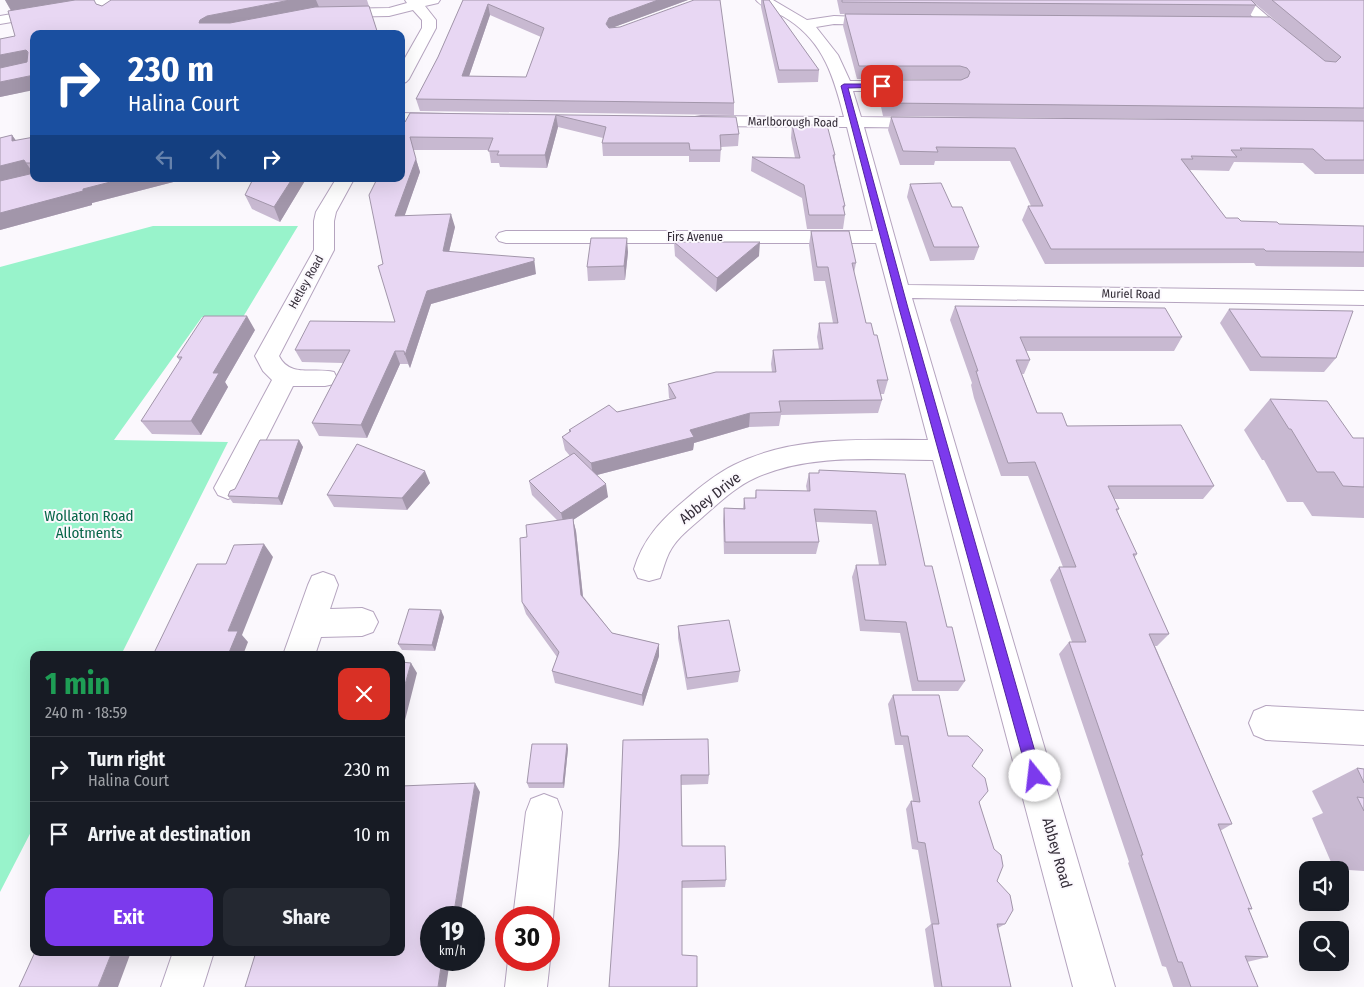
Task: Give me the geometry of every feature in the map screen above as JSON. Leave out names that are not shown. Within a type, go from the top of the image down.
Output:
[{"type":"street","points":[[4,14],[58,0]]},
{"type":"street","points":[[4,14],[87,0]]},
{"type":"street","points":[[319,13],[388,12],[415,3],[433,0]]},
{"type":"street","name":"Abbey Road","points":[[763,0],[806,24],[819,36],[830,54],[844,86],[899,291],[1094,987]]},
{"type":"street","points":[[1241,0],[1302,52]]},
{"type":"street","points":[[4,14],[105,2],[109,12]]},
{"type":"street","points":[[405,72],[430,28],[430,20],[415,3]]},
{"type":"street","points":[[806,24],[834,20],[895,21]]},
{"type":"street","points":[[1248,23],[1268,23]]},
{"type":"street","points":[[844,86],[929,86]]},
{"type":"street","points":[[405,118],[460,119]]},
{"type":"street","name":"Marlborough Road","points":[[686,121],[942,123]]},
{"type":"street","name":"Hetley Road","points":[[285,378],[275,372],[266,356],[324,250],[326,212],[343,182]]},
{"type":"street","name":"Firs Avenue","points":[[506,237],[885,237]]},
{"type":"street","name":"Muriel Road","points":[[899,291],[1364,298]]},
{"type":"street","points":[[228,488],[285,378],[324,378]]},
{"type":"street","name":"Abbey Drive","points":[[649,569],[652,553],[663,537],[688,513],[729,480],[761,465],[783,458],[822,451],[944,450]]},
{"type":"street","points":[[300,651],[323,585]]},
{"type":"street","points":[[310,622],[362,622]]},
{"type":"street","points":[[1266,724],[1364,728]]},
{"type":"street","points":[[534,906],[544,812]]},
{"type":"street","points":[[182,987],[193,956]]},
{"type":"street","points":[[526,987],[528,971]]},
{"type":"green space","name":"Wollaton Road Allotments","points":[[153,226],[298,226],[243,317],[202,317],[114,440],[228,442],[123,651],[30,651],[30,834],[0,892],[0,267]]},
{"type":"building","points":[[75,0],[94,0],[96,4],[102,6],[111,0],[290,0],[207,16],[200,20],[199,23],[230,23],[315,7],[369,6],[377,30],[30,30],[30,76],[0,82],[0,68],[27,62],[28,52],[26,50],[0,55],[0,39],[15,36],[8,11]]},
{"type":"building","points":[[463,0],[658,0],[609,18],[606,24],[609,28],[620,27],[694,0],[720,0],[734,103],[416,99],[438,57]],"holes":[[[488,4],[544,28],[526,77],[462,76]]]},
{"type":"building","points":[[763,0],[769,0],[819,70],[779,70]]},
{"type":"building","points":[[842,0],[1251,0],[1256,5],[842,2]]},
{"type":"building","points":[[1272,0],[1364,0],[1364,108],[886,103],[880,80],[961,80],[968,77],[970,72],[967,68],[960,66],[859,66],[845,14],[1270,17],[1325,61],[1336,62],[1341,57]]},
{"type":"building","points":[[410,113],[736,117],[739,134],[720,135],[721,150],[690,150],[689,143],[602,143],[606,127],[556,115],[545,155],[497,155],[499,151],[488,151],[493,138],[410,137],[416,159],[395,216],[451,214],[443,251],[534,258],[534,261],[427,291],[405,355],[404,351],[395,351],[361,425],[312,423],[350,350],[295,350],[310,321],[395,322],[378,266],[383,264],[369,195],[376,182],[405,182],[405,122]]},
{"type":"building","points":[[891,117],[1364,121],[1364,160],[1325,160],[1313,149],[1240,148],[1242,150],[1231,150],[1237,157],[1191,156],[1193,159],[1181,159],[1226,218],[1238,218],[1241,221],[1277,222],[1279,224],[1364,226],[1364,252],[1266,251],[1264,249],[1051,249],[1028,206],[1043,206],[1015,148],[936,147],[938,152],[903,151]]},
{"type":"building","points":[[792,125],[827,125],[835,155],[833,155],[845,206],[843,206],[845,215],[809,215],[804,185],[752,157],[800,158]]},
{"type":"building","points":[[12,135],[12,141],[30,138],[30,163],[26,163],[24,160],[0,166],[0,138]]},
{"type":"building","points":[[30,174],[30,182],[110,182],[0,213],[0,181]]},
{"type":"building","points":[[252,182],[290,182],[274,207],[245,195]]},
{"type":"building","points":[[941,183],[952,207],[962,207],[979,247],[934,247],[910,184]]},
{"type":"building","points":[[811,231],[849,231],[856,263],[852,263],[866,323],[871,323],[874,335],[877,335],[888,380],[877,380],[882,400],[779,401],[781,412],[750,413],[690,430],[694,437],[591,463],[562,437],[571,431],[569,430],[609,405],[617,412],[676,398],[668,384],[716,372],[776,372],[773,350],[823,349],[819,323],[838,323],[828,267],[817,267]]},
{"type":"building","points":[[591,238],[627,238],[624,266],[587,267]]},
{"type":"building","points":[[674,242],[760,242],[717,278]]},
{"type":"building","points":[[955,306],[1165,308],[1182,337],[1020,337],[1030,360],[1016,360],[1037,413],[1062,413],[1067,426],[1181,425],[1214,486],[1108,486],[1119,509],[1116,509],[1137,554],[1133,554],[1169,634],[1149,634],[1232,824],[1218,824],[1252,909],[1248,908],[1268,957],[1245,956],[1258,987],[1191,987],[1182,962],[1178,962],[1069,642],[1086,642],[1059,567],[1076,567],[1035,462],[1008,463]]},
{"type":"building","points":[[1229,309],[1353,311],[1336,358],[1261,357]]},
{"type":"building","points":[[204,316],[247,316],[213,373],[219,373],[191,421],[141,421],[182,357],[177,357]]},
{"type":"building","points":[[1270,399],[1327,401],[1353,438],[1364,438],[1364,487],[1343,486],[1334,472],[1317,472]]},
{"type":"building","points":[[260,440],[299,440],[278,498],[228,496],[230,491],[235,489]]},
{"type":"building","points":[[357,444],[425,471],[402,498],[327,495]]},
{"type":"building","points":[[574,453],[606,484],[561,513],[529,481]]},
{"type":"building","points":[[819,470],[905,474],[925,566],[932,566],[947,627],[952,627],[965,681],[918,681],[906,622],[865,620],[856,565],[886,565],[876,511],[814,509],[819,542],[725,542],[724,508],[745,509],[744,498],[756,498],[756,490],[810,491],[809,473],[819,473]]},
{"type":"building","points":[[573,518],[581,595],[612,633],[659,644],[642,695],[552,671],[559,652],[522,602],[520,538],[527,537],[526,525]]},
{"type":"building","points":[[264,544],[228,631],[238,631],[230,651],[155,651],[197,564],[226,564],[234,545]]},
{"type":"building","points":[[409,609],[441,610],[432,645],[398,644]]},
{"type":"building","points":[[729,620],[740,671],[687,678],[678,626]]},
{"type":"building","points":[[405,662],[411,663],[405,685]]},
{"type":"building","points":[[893,695],[939,695],[948,736],[968,736],[983,750],[972,766],[985,778],[988,791],[979,802],[994,849],[1001,855],[1003,866],[997,881],[1010,895],[1013,910],[1005,924],[997,924],[1011,987],[942,987],[932,924],[939,924],[925,843],[918,842],[911,801],[920,802],[908,736],[901,736]]},
{"type":"building","points":[[708,739],[709,775],[681,775],[682,846],[725,846],[726,880],[682,881],[682,955],[697,956],[697,987],[609,987],[619,846],[623,740]]},
{"type":"building","points":[[532,744],[567,744],[563,783],[527,783]]},
{"type":"building","points":[[1357,768],[1364,769],[1364,783]]},
{"type":"building","points":[[475,783],[455,906],[420,906],[420,971],[440,971],[438,987],[245,987],[255,956],[405,956],[405,786]]},
{"type":"building","points":[[1357,797],[1364,798],[1364,811]]},
{"type":"building","points":[[33,956],[110,956],[98,987],[19,987]]},
{"type":"route","points":[[882,86],[844,86],[1035,776]]}]
